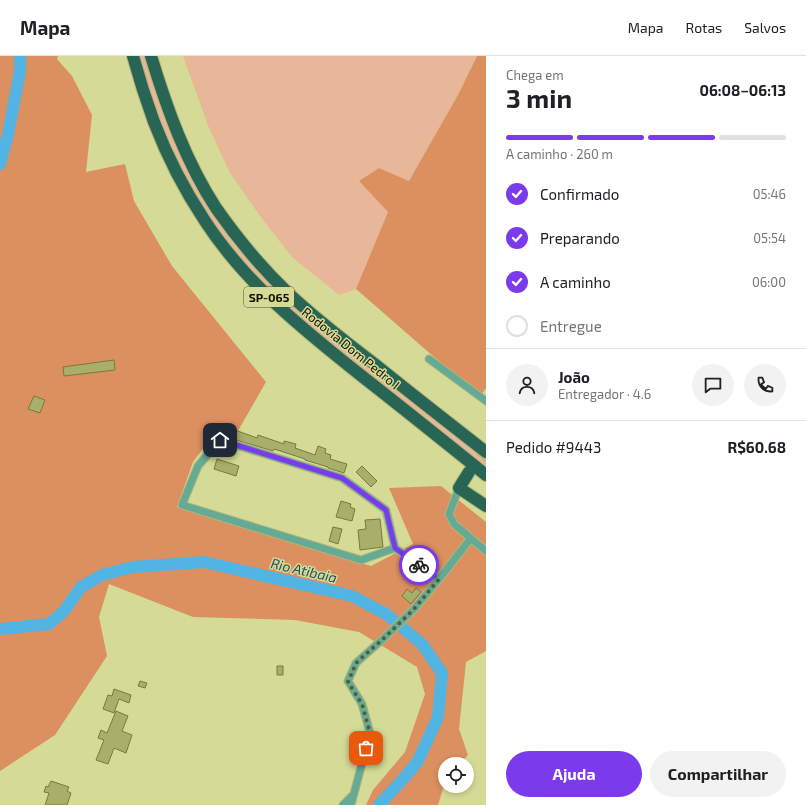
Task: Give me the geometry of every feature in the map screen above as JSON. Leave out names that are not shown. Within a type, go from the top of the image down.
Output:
[{"type":"highway","name":"Rodovia Dom Pedro I","points":[[133,56],[154,122],[176,171],[204,221],[240,268],[282,310],[322,344],[486,474]]},
{"type":"highway","name":"Rodovia Dom Pedro I","points":[[151,56],[177,133],[204,188],[229,226],[247,249],[287,292],[309,311],[486,452]]},
{"type":"highway","points":[[469,472],[458,488],[486,506]]},
{"type":"street","points":[[429,359],[486,400],[486,408]]},
{"type":"street","points":[[395,548],[361,560],[182,505],[198,466],[220,440],[342,478],[386,510],[395,548],[439,579]]},
{"type":"street","points":[[458,488],[449,514],[454,524],[486,551]]},
{"type":"street","points":[[351,805],[370,733],[362,704],[348,682],[356,663],[414,609],[471,538]]},
{"type":"street","points":[[343,805],[354,794]]},
{"type":"shaded area","points":[[0,56],[58,56],[57,59],[72,76],[92,115],[86,172],[125,164],[134,201],[172,266],[266,382],[235,436],[211,438],[193,462],[177,507],[371,566],[413,544],[389,488],[441,486],[486,522],[486,651],[466,662],[459,729],[468,755],[466,757],[438,757],[438,793],[442,793],[438,805],[366,805],[373,790],[405,752],[425,694],[417,667],[359,632],[295,620],[193,617],[109,584],[99,617],[107,656],[55,735],[0,771]]},
{"type":"shaded area","points":[[137,56],[147,56],[227,230],[413,400],[486,458],[486,468],[269,293],[219,235],[170,152]]},
{"type":"shaded area","points":[[183,56],[477,56],[459,93],[409,181],[379,168],[359,181],[388,212],[356,289],[339,295],[292,257],[260,216],[230,173],[209,128]]},
{"type":"shaded area","points":[[477,56],[486,56],[486,388],[480,397],[356,289],[388,212],[359,181],[379,168],[409,181],[459,93]]},
{"type":"building","points":[[114,360],[115,370],[64,376],[63,367]]},
{"type":"building","points":[[34,396],[45,400],[40,413],[28,409]]},
{"type":"building","points":[[235,430],[257,438],[258,435],[284,444],[284,441],[296,444],[295,448],[315,455],[318,446],[326,449],[325,453],[331,455],[330,459],[347,464],[344,473],[274,449],[273,451],[233,439]]},
{"type":"building","points":[[217,459],[239,466],[236,476],[214,469]]},
{"type":"building","points":[[362,466],[377,481],[371,487],[356,472]]},
{"type":"building","points":[[341,501],[351,504],[350,507],[355,509],[352,521],[336,517]]},
{"type":"building","points":[[380,519],[383,547],[360,550],[358,530],[366,529],[365,520]]},
{"type":"building","points":[[333,527],[342,529],[338,544],[329,541]]},
{"type":"building","points":[[416,588],[421,592],[411,604],[402,596],[407,589],[412,593]]},
{"type":"building","points":[[277,666],[283,666],[283,675],[277,675]]},
{"type":"building","points":[[140,681],[147,683],[145,688],[138,686]]},
{"type":"building","points":[[114,689],[131,695],[129,703],[119,699],[114,713],[103,709],[108,695],[112,696]]},
{"type":"building","points":[[116,711],[128,716],[122,731],[132,735],[126,753],[114,748],[108,764],[96,760],[104,740],[98,738],[101,730],[107,733]]},
{"type":"building","points":[[51,781],[69,787],[67,791],[71,793],[67,805],[45,805],[49,793],[44,792],[46,786],[48,787]]},
{"type":"waterway","name":"Rio Atibaia","points":[[0,164],[8,134],[20,71],[20,56]]},
{"type":"waterway","name":"Rio Atibaia","points":[[0,629],[49,624],[64,611],[81,587],[102,575],[133,567],[204,562],[352,596],[386,614],[422,644],[442,673],[438,717],[418,761],[379,805]]},
{"type":"tunnel","points":[[469,472],[486,452]]},
{"type":"way so far","points":[[366,748],[370,733],[362,704],[348,682],[356,663],[414,609],[439,579],[419,565]]},
{"type":"route","points":[[220,440],[342,478],[386,510],[395,548],[419,565]]}]
